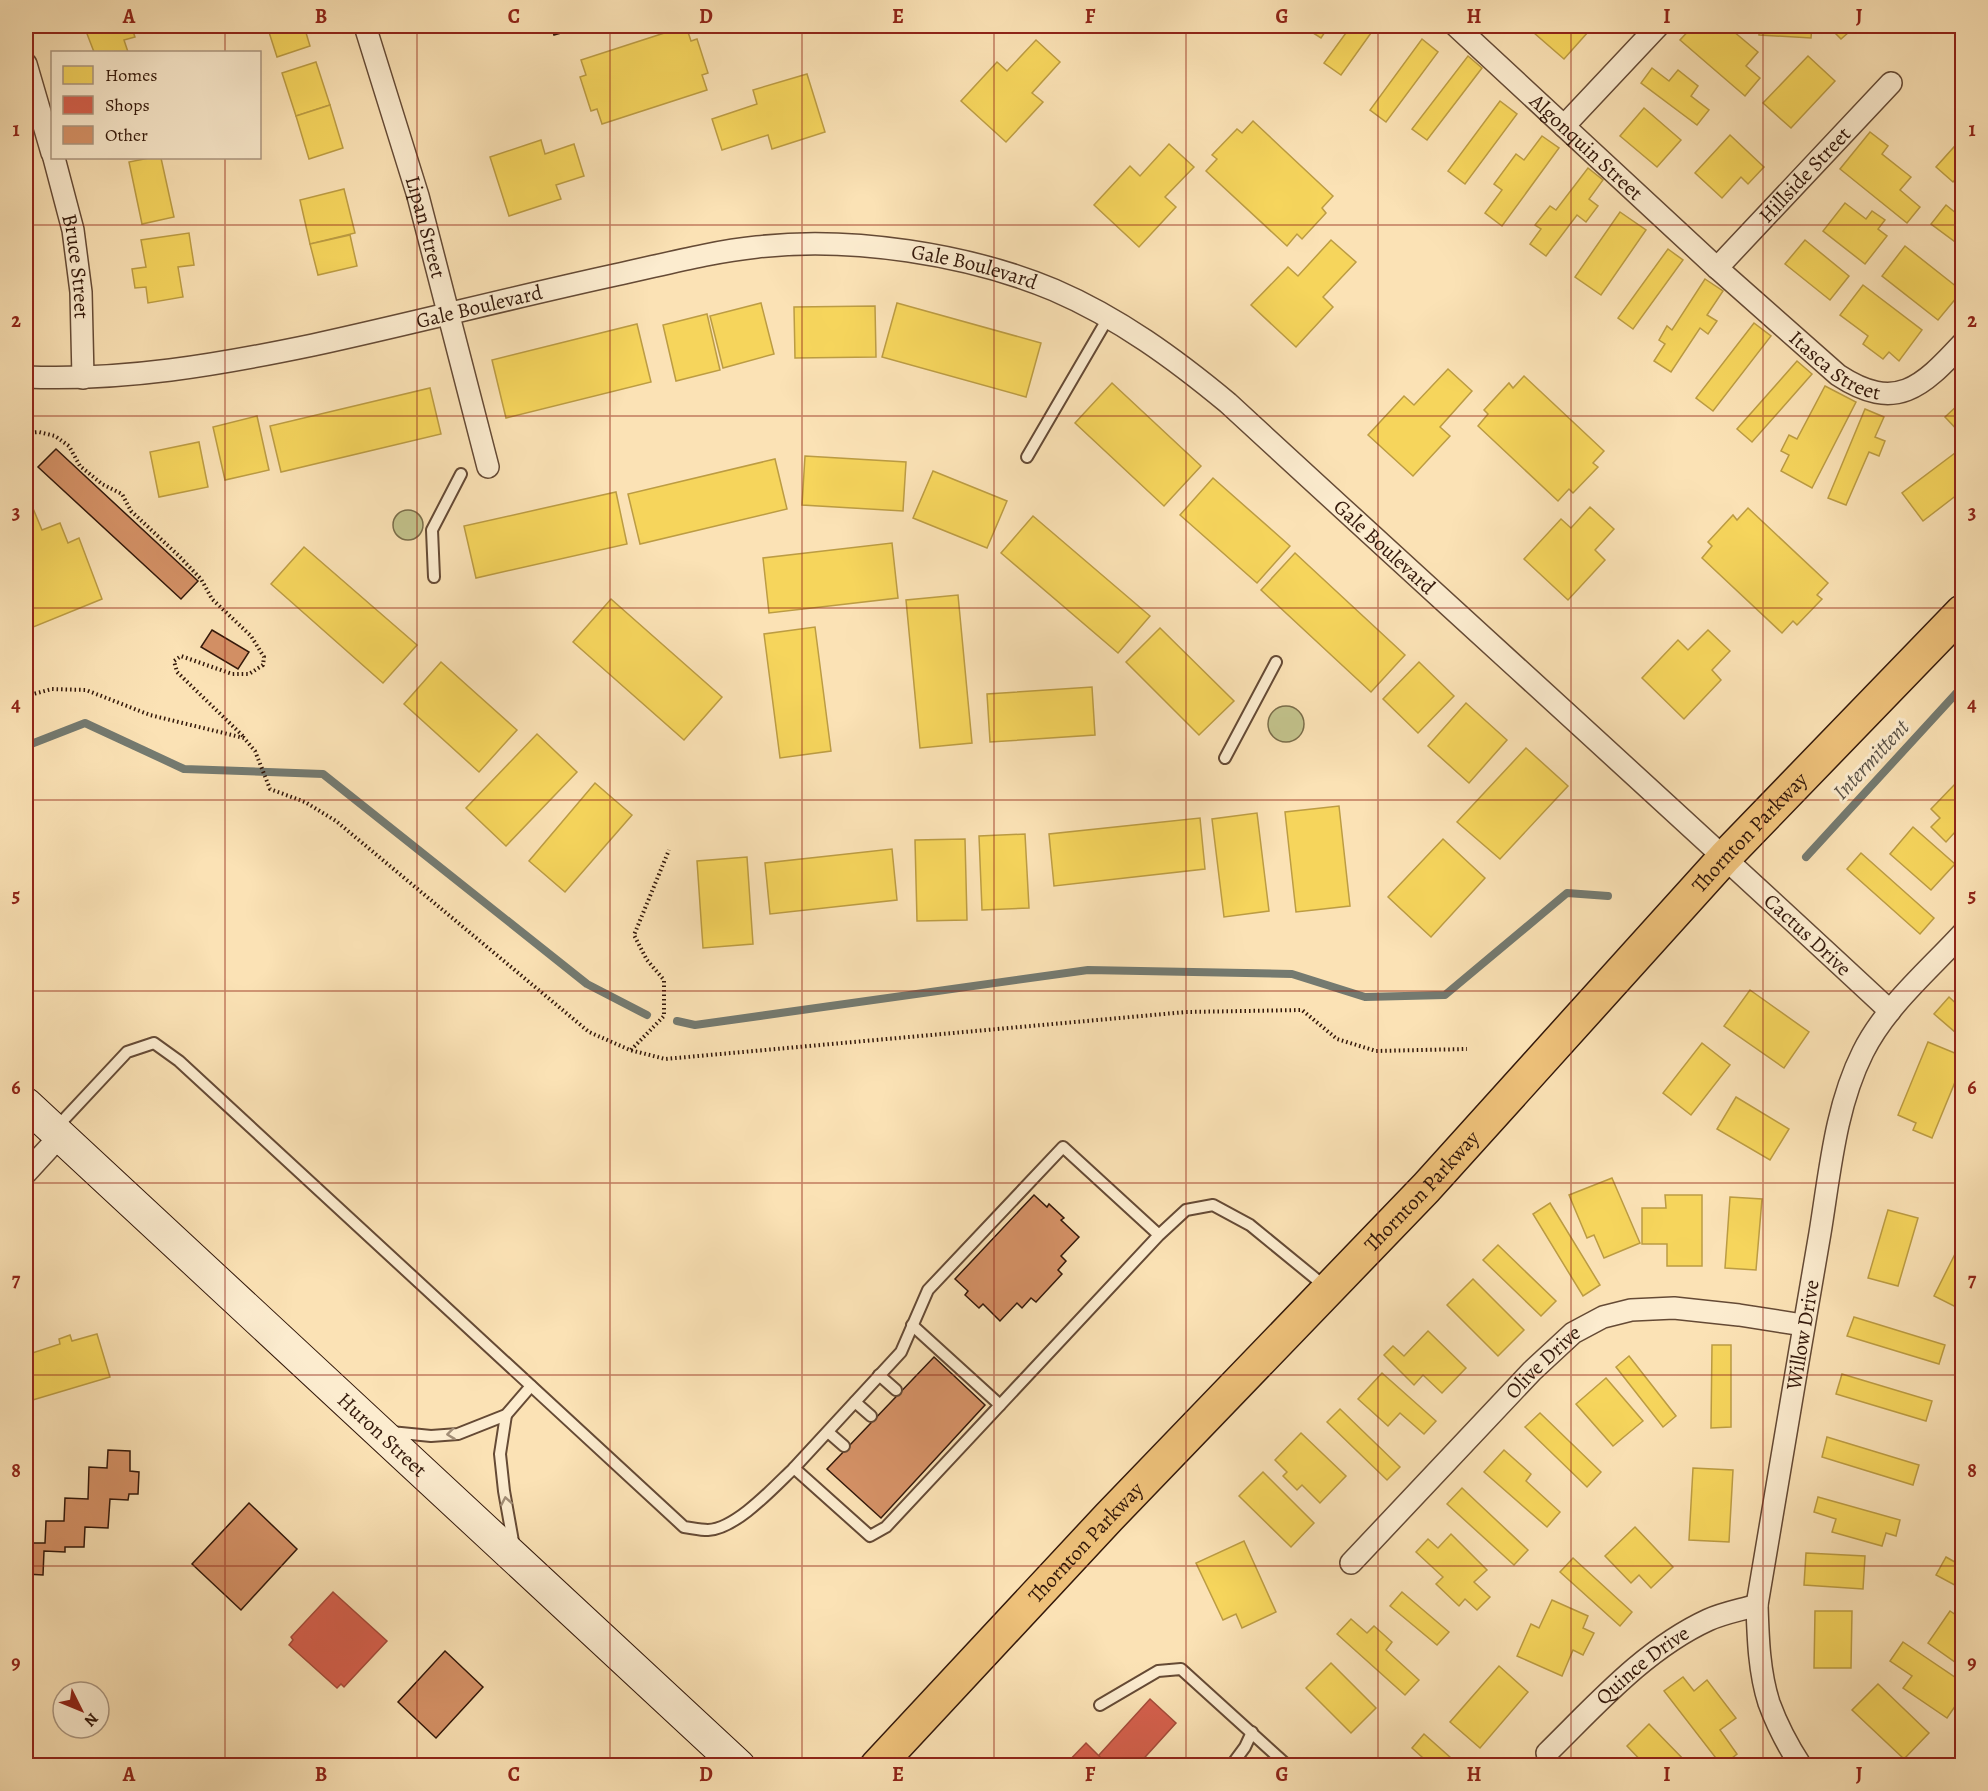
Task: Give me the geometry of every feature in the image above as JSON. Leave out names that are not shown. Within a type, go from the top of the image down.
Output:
[{"type":"main road","name":"Thornton Parkway","points":[[877,1766],[1109,1517],[1426,1188],[1725,857],[1962,612]]},
{"type":"main road","name":"Huron Street","points":[[26,1104],[739,1766]]},
{"type":"street","name":"Lipan Street","points":[[366,26],[418,196],[488,467]]},
{"type":"street","name":"Algonquin Street","points":[[1456,26],[1717,268]]},
{"type":"street","points":[[1564,126],[1658,26]]},
{"type":"street","name":"Bruce Street","points":[[26,64],[51,148]]},
{"type":"street","name":"Hillside Street","points":[[1717,268],[1891,83]]},
{"type":"street","name":"Bruce Street","points":[[54,159],[73,230],[81,292],[83,378]]},
{"type":"street","name":"Gale Boulevard","points":[[26,377],[83,378],[140,375],[242,360],[719,252],[759,246],[810,244],[874,247],[932,255],[1001,272],[1053,290],[1108,318],[1176,361],[1228,403],[1725,857]]},
{"type":"street","name":"Itasca Street","points":[[1717,268],[1838,375],[1865,390],[1892,394],[1906,391],[1925,382],[1962,344]]},
{"type":"street","name":"Cactus Drive","points":[[1725,857],[1890,1011]]},
{"type":"street","name":"Willow Drive","points":[[1801,1766],[1788,1745],[1769,1702],[1759,1654],[1757,1605],[1830,1163],[1843,1104],[1863,1051],[1875,1030],[1962,934]]},
{"type":"street","points":[[26,1173],[57,1133]]},
{"type":"street","name":"Olive Drive","points":[[1351,1563],[1532,1371],[1573,1333],[1603,1317],[1631,1310],[1674,1308],[1803,1325]]},
{"type":"street","name":"Quince Drive","points":[[1547,1753],[1648,1657],[1674,1638],[1709,1619],[1757,1605]]},
{"type":"lane","points":[[1027,457],[1108,318]]},
{"type":"lane","points":[[434,577],[432,530],[460,474]]},
{"type":"lane","points":[[1225,759],[1276,662]]},
{"type":"lane","points":[[57,1133],[127,1052],[154,1043],[179,1061],[684,1527],[709,1530],[737,1519],[765,1497],[828,1432],[901,1352],[928,1290],[1063,1147],[1159,1235]]},
{"type":"lane","points":[[794,1468],[870,1536],[886,1527],[904,1501],[957,1445],[1000,1405],[1159,1235],[1186,1210],[1213,1206],[1250,1225],[1329,1290]]},
{"type":"lane","points":[[912,1324],[1000,1405]]},
{"type":"lane","points":[[879,1375],[896,1390]]},
{"type":"lane","points":[[378,1431],[431,1436],[458,1434],[506,1415],[531,1386]]},
{"type":"lane","points":[[855,1402],[871,1416]]},
{"type":"lane","points":[[506,1415],[500,1454],[516,1559]]},
{"type":"lane","points":[[828,1432],[844,1446]]},
{"type":"lane","points":[[1100,1705],[1158,1671],[1182,1669],[1288,1766]]},
{"type":"lane","points":[[1232,1766],[1245,1748],[1252,1732]]},
{"type":"path","points":[[26,433],[39,432],[56,436],[69,446],[80,466],[102,484],[122,494],[131,511],[179,556],[201,579],[212,598],[251,636],[264,657],[263,665],[249,674],[232,674],[181,656],[174,661],[177,672],[244,738],[256,754],[270,789],[304,802],[336,821],[589,1032],[630,1050],[664,1059],[1186,1012],[1302,1010],[1337,1039],[1376,1051],[1467,1049]]},
{"type":"path","points":[[26,696],[52,688],[86,690],[150,715],[244,738]]},
{"type":"path","points":[[630,1050],[664,1016],[664,980],[647,960],[634,935],[669,850]]},
{"type":"green space","points":[[408,510],[419,514],[423,525],[419,536],[408,540],[397,536],[393,525],[397,514]]},
{"type":"green space","points":[[1286,706],[1299,711],[1304,724],[1299,737],[1286,742],[1273,737],[1268,724],[1273,711]]},
{"type":"building: Homes","points":[[84,26],[131,26],[135,37],[124,40],[128,51],[94,51]]},
{"type":"building: Homes","points":[[267,26],[304,26],[310,46],[277,57]]},
{"type":"building: Homes","points":[[686,26],[691,41],[697,39],[708,73],[702,75],[707,90],[602,124],[597,109],[591,111],[580,77],[586,75],[581,60]]},
{"type":"building: Homes","points":[[1302,26],[1329,26],[1321,38]]},
{"type":"building: Homes","points":[[1351,26],[1376,26],[1341,75],[1324,63]]},
{"type":"building: Homes","points":[[1526,26],[1581,26],[1588,32],[1564,59]]},
{"type":"building: Homes","points":[[1693,26],[1727,26],[1758,52],[1746,66],[1760,78],[1745,96],[1680,40]]},
{"type":"building: Homes","points":[[1759,26],[1812,26],[1811,38],[1759,35]]},
{"type":"building: Homes","points":[[1828,26],[1856,26],[1841,39]]},
{"type":"building: Homes","points":[[1422,39],[1438,52],[1386,122],[1370,110]]},
{"type":"building: Homes","points":[[1036,40],[1060,62],[1032,93],[1043,102],[1006,142],[961,101],[997,62],[1007,71]]},
{"type":"building: Homes","points":[[1468,56],[1482,68],[1427,140],[1412,129]]},
{"type":"building: Homes","points":[[1808,56],[1835,81],[1791,128],[1763,103]]},
{"type":"building: Homes","points":[[316,62],[330,105],[296,116],[282,73]]},
{"type":"building: Homes","points":[[1652,68],[1669,81],[1678,70],[1698,86],[1691,96],[1709,110],[1697,125],[1641,83]]},
{"type":"building: Homes","points":[[807,74],[825,132],[772,149],[768,135],[722,150],[712,119],[757,104],[753,90]]},
{"type":"building: Homes","points":[[1500,101],[1517,114],[1465,184],[1448,171]]},
{"type":"building: Homes","points":[[330,105],[343,148],[309,159],[296,116]]},
{"type":"building: Homes","points":[[1644,108],[1681,140],[1657,167],[1620,136]]},
{"type":"building: Homes","points":[[1253,121],[1333,196],[1322,208],[1326,213],[1302,239],[1297,234],[1287,246],[1206,171],[1217,159],[1212,155],[1237,129],[1242,133]]},
{"type":"building: Homes","points":[[1870,132],[1888,146],[1882,154],[1911,177],[1900,190],[1920,207],[1907,223],[1840,169]]},
{"type":"building: Homes","points":[[1730,135],[1764,167],[1748,184],[1741,177],[1722,198],[1695,173]]},
{"type":"building: Homes","points":[[1542,136],[1559,148],[1502,226],[1485,213],[1502,190],[1494,184],[1516,154],[1524,160]]},
{"type":"building: Homes","points":[[1962,138],[1962,172],[1953,182],[1936,167]]},
{"type":"building: Homes","points":[[541,140],[545,154],[574,144],[584,176],[556,185],[561,199],[509,216],[490,157]]},
{"type":"building: Homes","points":[[1169,144],[1194,167],[1165,197],[1176,207],[1139,247],[1094,205],[1130,166],[1140,176]]},
{"type":"building: Homes","points":[[161,159],[174,217],[142,224],[129,162]]},
{"type":"building: Homes","points":[[1588,168],[1603,180],[1589,199],[1598,206],[1586,222],[1577,215],[1546,256],[1530,244],[1541,229],[1535,225],[1550,206],[1556,210]]},
{"type":"building: Homes","points":[[344,189],[355,233],[310,244],[300,200]]},
{"type":"building: Homes","points":[[1845,203],[1866,219],[1872,211],[1885,220],[1878,229],[1887,236],[1865,264],[1823,231]]},
{"type":"building: Homes","points":[[1946,205],[1962,218],[1962,247],[1931,224]]},
{"type":"building: Homes","points":[[1620,212],[1646,230],[1601,295],[1575,277]]},
{"type":"building: Homes","points":[[189,233],[194,265],[178,267],[183,297],[148,303],[146,287],[135,288],[132,269],[146,267],[141,240]]},
{"type":"building: Homes","points":[[350,235],[357,266],[318,275],[310,244]]},
{"type":"building: Homes","points":[[1331,240],[1356,262],[1323,297],[1333,307],[1296,347],[1251,305],[1288,267],[1298,276]]},
{"type":"building: Homes","points":[[1805,240],[1849,276],[1830,300],[1785,264]]},
{"type":"building: Homes","points":[[1905,246],[1962,291],[1938,320],[1882,276]]},
{"type":"building: Homes","points":[[1668,249],[1683,260],[1633,329],[1618,318]]},
{"type":"building: Homes","points":[[1705,279],[1723,291],[1707,315],[1717,321],[1708,334],[1700,328],[1671,372],[1654,361],[1665,344],[1659,340],[1667,326],[1672,330]]},
{"type":"building: Homes","points":[[1863,285],[1922,330],[1899,361],[1889,352],[1883,359],[1863,344],[1868,336],[1840,315]]},
{"type":"building: Homes","points":[[761,303],[774,354],[723,368],[710,316]]},
{"type":"building: Homes","points":[[897,303],[1041,343],[1026,397],[882,357]]},
{"type":"building: Homes","points":[[875,306],[876,357],[795,358],[794,307]]},
{"type":"building: Homes","points":[[707,314],[720,370],[676,381],[663,325]]},
{"type":"building: Homes","points":[[1754,323],[1771,336],[1713,411],[1696,398]]},
{"type":"building: Homes","points":[[637,324],[651,382],[506,418],[492,360]]},
{"type":"building: Homes","points":[[1797,361],[1812,374],[1752,442],[1737,429]]},
{"type":"building: Homes","points":[[1448,369],[1472,391],[1440,427],[1450,436],[1413,476],[1368,435],[1404,396],[1414,405]]},
{"type":"building: Homes","points":[[1524,376],[1604,451],[1593,463],[1598,467],[1573,493],[1569,489],[1558,501],[1478,426],[1488,414],[1484,410],[1509,383],[1513,388]]},
{"type":"building: Homes","points":[[1112,383],[1201,466],[1164,506],[1075,423]]},
{"type":"building: Homes","points":[[1825,386],[1856,402],[1812,488],[1781,471],[1789,455],[1781,451],[1789,435],[1797,439]]},
{"type":"building: Homes","points":[[430,388],[441,434],[281,472],[270,426]]},
{"type":"building: Homes","points":[[1960,403],[1962,405],[1962,435],[1945,417]]},
{"type":"building: Homes","points":[[1865,409],[1884,417],[1875,437],[1885,441],[1879,456],[1869,452],[1846,505],[1828,498]]},
{"type":"building: Homes","points":[[257,416],[269,470],[225,480],[213,427]]},
{"type":"building: Homes","points":[[199,442],[208,487],[159,497],[150,452]]},
{"type":"building: Homes","points":[[1955,453],[1962,463],[1962,491],[1923,521],[1902,493]]},
{"type":"building: Homes","points":[[805,456],[906,462],[903,511],[802,505]]},
{"type":"building: Homes","points":[[775,459],[787,509],[640,544],[628,494]]},
{"type":"building: Homes","points":[[933,471],[1007,501],[987,548],[913,518]]},
{"type":"building: Homes","points":[[1213,478],[1290,546],[1257,583],[1180,515]]},
{"type":"building: Homes","points":[[616,492],[627,544],[476,578],[464,526]]},
{"type":"building: Homes","points":[[32,506],[42,530],[60,523],[68,543],[79,538],[102,599],[26,630],[26,508]]},
{"type":"building: Homes","points":[[1590,507],[1614,529],[1595,550],[1605,560],[1568,600],[1524,559],[1561,519],[1571,528]]},
{"type":"building: Homes","points":[[1748,508],[1828,583],[1817,595],[1822,599],[1797,625],[1793,621],[1782,633],[1702,558],[1712,546],[1708,542],[1733,515],[1737,520]]},
{"type":"building: Homes","points":[[1033,516],[1150,616],[1118,653],[1001,553]]},
{"type":"building: Homes","points":[[892,543],[898,598],[769,613],[763,558]]},
{"type":"building: Homes","points":[[304,547],[417,645],[383,683],[271,584]]},
{"type":"building: Homes","points":[[1295,553],[1405,655],[1371,692],[1261,590]]},
{"type":"building: Homes","points":[[958,595],[972,743],[920,748],[906,600]]},
{"type":"building: Homes","points":[[611,599],[722,697],[684,740],[573,642]]},
{"type":"building: Homes","points":[[815,627],[831,751],[780,758],[764,634]]},
{"type":"building: Homes","points":[[1160,628],[1234,701],[1199,735],[1126,662]]},
{"type":"building: Homes","points":[[1708,630],[1730,651],[1712,670],[1721,680],[1684,719],[1642,678],[1678,640],[1688,650]]},
{"type":"building: Homes","points":[[441,662],[517,730],[479,772],[404,704]]},
{"type":"building: Homes","points":[[1419,662],[1454,696],[1418,733],[1383,699]]},
{"type":"building: Homes","points":[[1092,687],[1095,735],[990,742],[987,694]]},
{"type":"building: Homes","points":[[1466,703],[1507,740],[1469,783],[1428,746]]},
{"type":"building: Homes","points":[[537,734],[577,772],[506,846],[466,808]]},
{"type":"building: Homes","points":[[1526,748],[1568,786],[1500,859],[1457,822]]},
{"type":"building: Homes","points":[[595,783],[632,815],[565,892],[529,861]]},
{"type":"building: Homes","points":[[1955,784],[1962,791],[1962,839],[1955,832],[1946,842],[1931,827],[1940,818],[1931,809]]},
{"type":"building: Homes","points":[[1339,806],[1350,906],[1296,912],[1285,812]]},
{"type":"building: Homes","points":[[1257,813],[1269,911],[1224,917],[1212,819]]},
{"type":"building: Homes","points":[[1200,818],[1205,869],[1054,886],[1049,834]]},
{"type":"building: Homes","points":[[1913,827],[1955,864],[1931,890],[1890,854]]},
{"type":"building: Homes","points":[[1025,834],[1029,908],[982,910],[979,836]]},
{"type":"building: Homes","points":[[965,839],[967,920],[917,921],[915,840]]},
{"type":"building: Homes","points":[[1443,839],[1485,878],[1431,937],[1388,897]]},
{"type":"building: Homes","points":[[892,849],[897,900],[770,914],[765,863]]},
{"type":"building: Homes","points":[[1861,853],[1934,918],[1920,934],[1847,869]]},
{"type":"building: Homes","points":[[747,857],[753,944],[703,948],[697,861]]},
{"type":"building: Homes","points":[[1750,990],[1809,1032],[1784,1068],[1724,1026]]},
{"type":"building: Homes","points":[[1949,997],[1962,1009],[1962,1038],[1934,1014]]},
{"type":"building: Homes","points":[[1928,1042],[1962,1056],[1962,1065],[1932,1138],[1913,1130],[1916,1123],[1898,1115]]},
{"type":"building: Homes","points":[[1702,1043],[1730,1065],[1691,1115],[1663,1093]]},
{"type":"building: Homes","points":[[1736,1097],[1789,1129],[1770,1160],[1717,1129]]},
{"type":"building: Homes","points":[[1612,1178],[1640,1243],[1604,1258],[1594,1235],[1587,1238],[1569,1195]]},
{"type":"building: Homes","points":[[1665,1195],[1702,1195],[1702,1266],[1667,1266],[1667,1244],[1642,1244],[1642,1208],[1666,1208]]},
{"type":"building: Homes","points":[[1730,1197],[1762,1199],[1756,1270],[1725,1268]]},
{"type":"building: Homes","points":[[1550,1203],[1600,1285],[1583,1296],[1533,1214]]},
{"type":"building: Homes","points":[[1888,1210],[1918,1218],[1898,1286],[1868,1278]]},
{"type":"building: Homes","points":[[1962,1240],[1962,1310],[1934,1296]]},
{"type":"building: Homes","points":[[1498,1245],[1556,1301],[1541,1316],[1483,1260]]},
{"type":"building: Homes","points":[[1473,1279],[1524,1330],[1498,1356],[1447,1305]]},
{"type":"building: Homes","points":[[1854,1317],[1945,1345],[1939,1364],[1847,1336]]},
{"type":"building: Homes","points":[[1428,1331],[1466,1368],[1442,1393],[1423,1375],[1414,1385],[1384,1355],[1393,1346],[1404,1356]]},
{"type":"building: Homes","points":[[97,1334],[110,1377],[26,1402],[26,1355],[60,1344],[59,1339],[70,1335],[72,1341]]},
{"type":"building: Homes","points":[[1712,1345],[1731,1345],[1731,1427],[1711,1428]]},
{"type":"building: Homes","points":[[1629,1356],[1676,1416],[1663,1427],[1616,1367]]},
{"type":"building: Homes","points":[[1382,1373],[1436,1421],[1424,1434],[1400,1413],[1388,1426],[1358,1399]]},
{"type":"building: Homes","points":[[1842,1374],[1932,1401],[1926,1421],[1836,1394]]},
{"type":"building: Homes","points":[[1606,1378],[1643,1421],[1613,1446],[1576,1404]]},
{"type":"building: Homes","points":[[1340,1409],[1400,1467],[1387,1480],[1327,1422]]},
{"type":"building: Homes","points":[[1540,1413],[1601,1472],[1587,1487],[1525,1427]]},
{"type":"building: Homes","points":[[1301,1433],[1346,1476],[1320,1503],[1302,1485],[1297,1490],[1283,1476],[1287,1472],[1275,1460]]},
{"type":"building: Homes","points":[[1827,1437],[1919,1465],[1913,1485],[1822,1457]]},
{"type":"building: Homes","points":[[1504,1450],[1531,1474],[1526,1481],[1560,1512],[1547,1527],[1484,1472]]},
{"type":"building: Homes","points":[[1693,1468],[1733,1470],[1729,1542],[1689,1540]]},
{"type":"building: Homes","points":[[1263,1472],[1314,1523],[1291,1547],[1239,1496]]},
{"type":"building: Homes","points":[[1462,1488],[1528,1550],[1514,1565],[1447,1504]]},
{"type":"building: Homes","points":[[1818,1497],[1900,1520],[1896,1536],[1886,1533],[1882,1546],[1832,1532],[1836,1519],[1814,1512]]},
{"type":"building: Homes","points":[[1635,1527],[1673,1567],[1651,1588],[1639,1575],[1631,1583],[1605,1556]]},
{"type":"building: Homes","points":[[1451,1534],[1487,1570],[1474,1582],[1490,1597],[1477,1610],[1465,1599],[1459,1606],[1436,1584],[1443,1577],[1416,1552],[1428,1539],[1438,1548]]},
{"type":"building: Homes","points":[[1244,1541],[1276,1612],[1242,1628],[1236,1614],[1223,1620],[1196,1563]]},
{"type":"building: Homes","points":[[1806,1553],[1865,1556],[1863,1589],[1804,1585]]},
{"type":"building: Homes","points":[[1946,1557],[1962,1566],[1962,1589],[1936,1575]]},
{"type":"building: Homes","points":[[1573,1558],[1632,1612],[1620,1626],[1560,1572]]},
{"type":"building: Homes","points":[[1402,1592],[1449,1632],[1437,1645],[1390,1606]]},
{"type":"building: Homes","points":[[1552,1600],[1588,1616],[1583,1628],[1594,1633],[1583,1655],[1573,1650],[1562,1676],[1517,1656],[1531,1624],[1539,1628]]},
{"type":"building: Homes","points":[[1815,1611],[1852,1611],[1851,1668],[1814,1668]]},
{"type":"building: Homes","points":[[1950,1611],[1962,1619],[1962,1667],[1928,1643]]},
{"type":"building: Homes","points":[[1351,1619],[1367,1633],[1374,1626],[1392,1642],[1386,1650],[1419,1680],[1405,1695],[1337,1634]]},
{"type":"building: Homes","points":[[1903,1642],[1962,1682],[1962,1704],[1958,1702],[1947,1718],[1903,1688],[1912,1676],[1890,1661]]},
{"type":"building: Homes","points":[[1331,1663],[1376,1708],[1351,1733],[1306,1688]]},
{"type":"building: Homes","points":[[1499,1666],[1528,1692],[1480,1748],[1450,1722]]},
{"type":"building: Homes","points":[[1683,1677],[1694,1691],[1707,1680],[1736,1718],[1720,1730],[1737,1754],[1722,1766],[1664,1691]]},
{"type":"building: Homes","points":[[1878,1684],[1929,1733],[1904,1759],[1852,1710]]},
{"type":"building: Homes","points":[[1649,1724],[1690,1766],[1646,1766],[1627,1746]]},
{"type":"building: Homes","points":[[1424,1734],[1460,1766],[1432,1766],[1412,1748]]},
{"type":"building: Shops","points":[[333,1592],[387,1641],[344,1687],[341,1684],[337,1688],[289,1645],[293,1640],[291,1637]]},
{"type":"building: Shops","points":[[1150,1699],[1176,1723],[1137,1766],[1089,1766]]},
{"type":"building: Shops","points":[[1086,1743],[1109,1766],[1064,1766]]},
{"type":"building: Other","points":[[551,26],[585,26],[554,35]]},
{"type":"building: Other","points":[[56,449],[198,581],[181,599],[38,467]]},
{"type":"building: Other","points":[[212,630],[249,652],[238,669],[201,647]]},
{"type":"building: Other","points":[[1034,1195],[1047,1207],[1049,1204],[1064,1218],[1061,1220],[1079,1237],[1061,1256],[1066,1261],[1058,1270],[1062,1274],[1036,1302],[1031,1298],[1022,1308],[1017,1303],[1000,1321],[983,1304],[979,1308],[965,1295],[968,1291],[955,1279]]},
{"type":"building: Other","points":[[934,1357],[985,1405],[881,1518],[827,1469]]},
{"type":"building: Other","points":[[108,1450],[130,1451],[130,1471],[139,1472],[138,1494],[129,1494],[128,1500],[110,1499],[108,1528],[85,1527],[84,1547],[65,1547],[65,1552],[44,1551],[43,1575],[26,1574],[26,1543],[45,1543],[46,1521],[64,1521],[65,1498],[88,1499],[89,1467],[107,1468]]},
{"type":"building: Other","points":[[249,1503],[297,1549],[241,1610],[192,1564]]},
{"type":"building: Other","points":[[445,1651],[483,1687],[436,1738],[398,1702]]},
{"type":"waterway","name":"Intermittent","points":[[1806,857],[1962,687]]},
{"type":"waterway","points":[[26,746],[85,723],[184,769],[323,774],[587,984],[647,1015]]},
{"type":"waterway","points":[[677,1021],[695,1025],[1088,970],[1292,974],[1365,997],[1445,995],[1567,893],[1608,896]]}]
